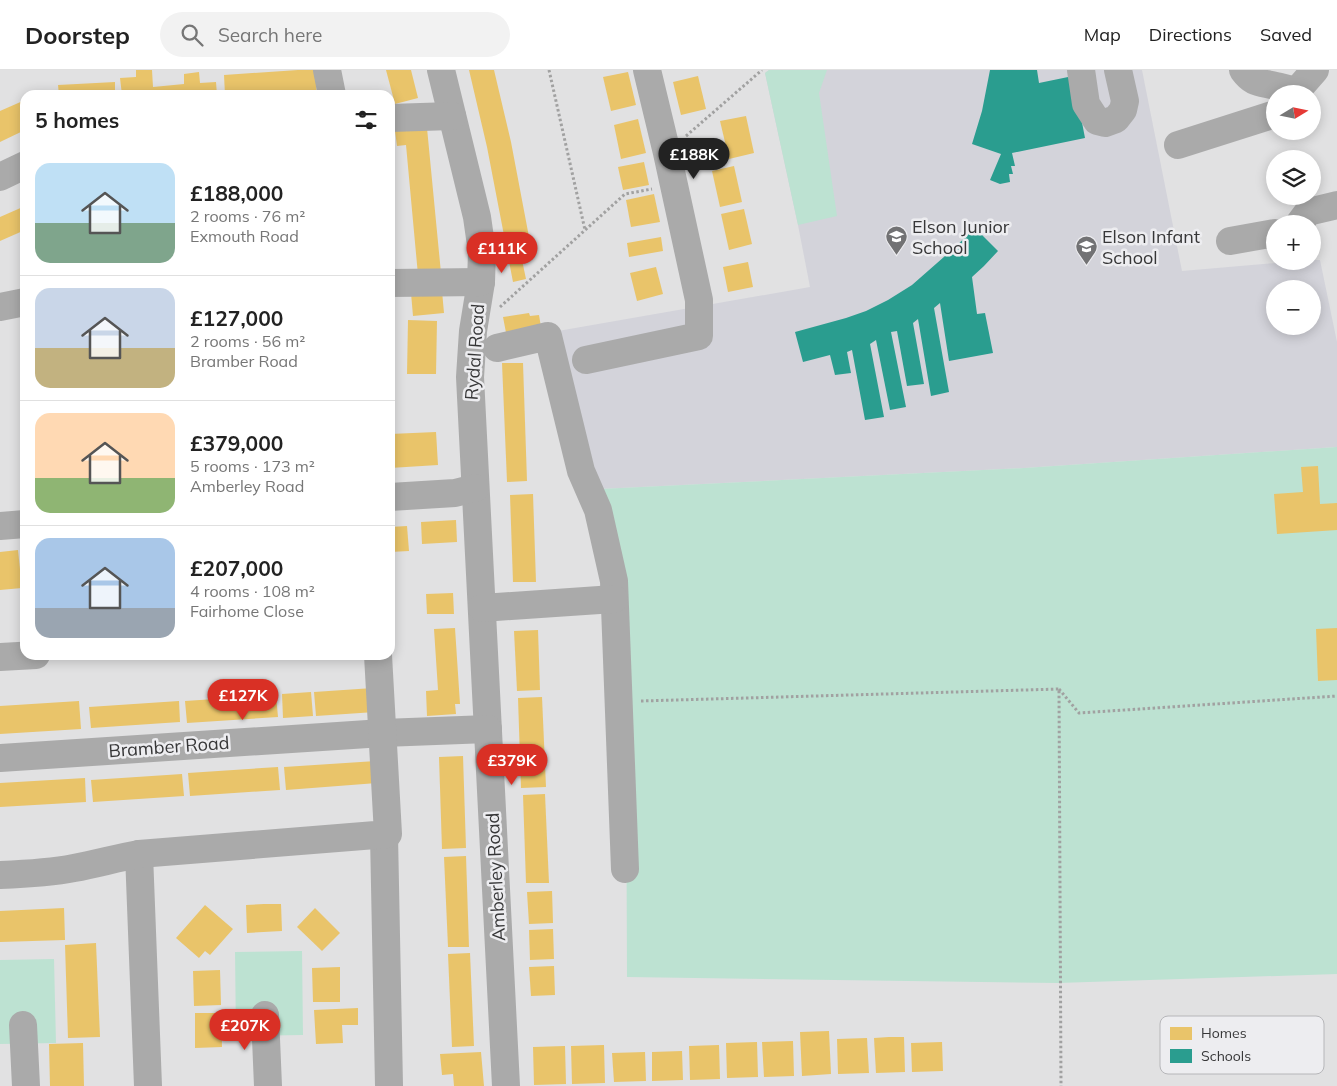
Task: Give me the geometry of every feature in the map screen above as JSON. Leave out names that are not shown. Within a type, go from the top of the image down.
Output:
[{"type":"street","points":[[327,70],[331,90]]},
{"type":"street","name":"Rydal Road","points":[[440,70],[477,217],[482,252],[481,282],[473,331],[470,377],[475,488]]},
{"type":"street","points":[[586,360],[699,336],[699,300],[647,70]]},
{"type":"street","points":[[1081,70],[1086,104],[1097,121],[1105,123],[1116,119],[1123,110],[1124,101],[1118,70]]},
{"type":"street","points":[[1243,70],[1249,79],[1270,85]]},
{"type":"street","points":[[1301,85],[1315,70]]},
{"type":"street","points":[[395,118],[452,116]]},
{"type":"street","points":[[1178,146],[1266,117]]},
{"type":"street","points":[[0,176],[20,167]]},
{"type":"street","points":[[1306,215],[1308,212],[1337,205]]},
{"type":"street","points":[[1230,241],[1266,235]]},
{"type":"street","points":[[395,283],[481,282]]},
{"type":"street","points":[[0,306],[20,303]]},
{"type":"street","points":[[497,348],[548,336],[581,471],[598,510],[614,582],[625,868]]},
{"type":"street","points":[[395,498],[456,493],[475,488]]},
{"type":"street","name":"Amberley Road","points":[[475,488],[506,1086]]},
{"type":"street","points":[[0,526],[20,524]]},
{"type":"street","points":[[482,608],[614,598]]},
{"type":"street","points":[[0,657],[20,656]]},
{"type":"street","points":[[0,875],[73,868],[139,854],[388,834],[378,660]]},
{"type":"street","name":"Bramber Road","points":[[0,758],[383,733],[488,729]]},
{"type":"street","points":[[384,835],[389,1086]]},
{"type":"street","points":[[139,854],[148,1086]]},
{"type":"street","points":[[265,1014],[268,1086]]},
{"type":"street","points":[[22,1025],[26,1086]]},
{"type":"path","points":[[549,70],[585,230]]},
{"type":"path","points":[[667,153],[762,70]]},
{"type":"path","points":[[473,331],[625,194],[673,184]]},
{"type":"path","points":[[619,701],[1058,689]]},
{"type":"path","points":[[1058,689],[1079,713],[1337,696]]},
{"type":"path","points":[[1058,689],[1061,1086]]},
{"type":"shaded area","points":[[769,70],[1142,70],[1182,271],[1266,264],[1266,270],[1321,270],[1321,265],[1337,342],[1337,447],[1024,468],[600,489],[558,331],[810,287],[765,73]]},
{"type":"green space","points":[[769,70],[827,70],[819,93],[837,216],[798,225],[765,73]]},
{"type":"green space","points":[[1337,447],[1337,974],[1058,983],[627,977],[626,714],[600,489],[1024,468]]},
{"type":"green space","points":[[302,951],[303,1035],[236,1036],[235,952]]},
{"type":"green space","points":[[54,959],[56,1043],[0,1044],[0,960]]},
{"type":"building: Homes","points":[[136,70],[152,70],[153,87],[184,84],[184,74],[199,72],[200,83],[216,82],[217,90],[121,90],[120,78],[136,77]]},
{"type":"building: Homes","points":[[315,70],[317,90],[225,90],[224,75]]},
{"type":"building: Homes","points":[[386,70],[411,70],[418,98],[395,104],[395,90],[391,90]]},
{"type":"building: Homes","points":[[469,70],[494,70],[511,142],[533,258],[522,260],[526,279],[513,282],[487,147]]},
{"type":"building: Homes","points":[[628,72],[636,105],[611,111],[603,77]]},
{"type":"building: Homes","points":[[698,76],[706,109],[681,115],[673,82]]},
{"type":"building: Homes","points":[[115,82],[115,90],[58,90],[58,85]]},
{"type":"building: Homes","points":[[20,102],[20,132],[0,142],[0,111]]},
{"type":"building: Homes","points":[[746,116],[754,153],[729,159],[720,121]]},
{"type":"building: Homes","points":[[638,119],[646,153],[621,159],[614,125]]},
{"type":"building: Homes","points":[[427,128],[441,273],[418,275],[406,145],[397,146],[395,131]]},
{"type":"building: Homes","points":[[644,162],[649,185],[623,190],[618,167]]},
{"type":"building: Homes","points":[[734,166],[742,202],[720,207],[712,171]]},
{"type":"building: Homes","points":[[654,194],[660,222],[631,227],[626,200]]},
{"type":"building: Homes","points":[[20,208],[20,232],[0,241],[0,217]]},
{"type":"building: Homes","points":[[744,209],[752,244],[729,250],[721,214]]},
{"type":"building: Homes","points":[[661,237],[663,251],[629,257],[627,243]]},
{"type":"building: Homes","points":[[748,262],[753,287],[728,292],[723,267]]},
{"type":"building: Homes","points":[[656,267],[663,294],[637,301],[630,273]]},
{"type":"building: Homes","points":[[442,291],[444,313],[413,316],[411,293]]},
{"type":"building: Homes","points":[[529,313],[530,316],[539,315],[542,333],[508,343],[503,317]]},
{"type":"building: Homes","points":[[408,320],[437,321],[436,374],[407,374]]},
{"type":"building: Homes","points":[[502,363],[523,363],[527,481],[507,482]]},
{"type":"building: Homes","points":[[436,432],[438,465],[395,468],[395,434]]},
{"type":"building: Homes","points":[[1318,466],[1320,504],[1337,503],[1337,530],[1277,534],[1274,494],[1303,492],[1301,467]]},
{"type":"building: Homes","points":[[533,494],[536,582],[513,582],[510,495]]},
{"type":"building: Homes","points":[[456,520],[457,542],[422,544],[421,522]]},
{"type":"building: Homes","points":[[407,526],[409,551],[395,552],[395,527]]},
{"type":"building: Homes","points":[[18,550],[20,588],[0,590],[0,552]]},
{"type":"building: Homes","points":[[453,593],[454,614],[427,614],[426,594]]},
{"type":"building: Homes","points":[[455,628],[460,704],[455,704],[456,714],[427,716],[426,691],[438,690],[434,629]]},
{"type":"building: Homes","points":[[1337,628],[1337,680],[1318,681],[1316,629]]},
{"type":"building: Homes","points":[[538,630],[540,690],[517,691],[514,631]]},
{"type":"building: Homes","points":[[373,688],[375,712],[316,716],[314,692]]},
{"type":"building: Homes","points":[[311,692],[313,716],[283,718],[282,694]]},
{"type":"building: Homes","points":[[276,695],[278,717],[187,723],[185,701]]},
{"type":"building: Homes","points":[[542,697],[546,787],[521,788],[518,698]]},
{"type":"building: Homes","points":[[79,701],[81,729],[0,734],[0,706]]},
{"type":"building: Homes","points":[[179,701],[180,722],[91,728],[89,707]]},
{"type":"building: Homes","points":[[463,756],[466,848],[442,849],[439,757]]},
{"type":"building: Homes","points":[[376,761],[377,783],[286,790],[284,767]]},
{"type":"building: Homes","points":[[278,767],[280,790],[190,796],[188,773]]},
{"type":"building: Homes","points":[[182,774],[184,796],[93,802],[91,780]]},
{"type":"building: Homes","points":[[85,778],[86,802],[0,807],[0,783]]},
{"type":"building: Homes","points":[[545,794],[549,883],[526,883],[523,795]]},
{"type":"building: Homes","points":[[466,856],[469,947],[448,947],[444,857]]},
{"type":"building: Homes","points":[[552,891],[553,923],[529,924],[527,892]]},
{"type":"building: Homes","points":[[281,904],[282,931],[247,933],[246,905]]},
{"type":"building: Homes","points":[[205,905],[233,929],[210,955],[205,951],[199,958],[176,938]]},
{"type":"building: Homes","points":[[64,908],[65,940],[0,942],[0,911]]},
{"type":"building: Homes","points":[[315,908],[340,933],[322,951],[297,927]]},
{"type":"building: Homes","points":[[553,929],[554,959],[530,960],[529,930]]},
{"type":"building: Homes","points":[[96,943],[100,1037],[68,1038],[65,945]]},
{"type":"building: Homes","points":[[470,953],[474,1046],[452,1047],[448,954]]},
{"type":"building: Homes","points":[[554,966],[555,995],[531,996],[529,967]]},
{"type":"building: Homes","points":[[340,967],[340,1002],[313,1002],[312,968]]},
{"type":"building: Homes","points":[[220,970],[221,1005],[194,1006],[193,971]]},
{"type":"building: Homes","points":[[358,1008],[358,1025],[342,1025],[343,1043],[316,1044],[314,1010]]},
{"type":"building: Homes","points":[[195,1013],[221,1013],[222,1047],[195,1048]]},
{"type":"building: Homes","points":[[829,1031],[831,1074],[802,1076],[800,1032]]},
{"type":"building: Homes","points":[[904,1037],[905,1072],[876,1073],[874,1038]]},
{"type":"building: Homes","points":[[867,1038],[869,1073],[838,1074],[837,1039]]},
{"type":"building: Homes","points":[[793,1041],[794,1076],[764,1077],[762,1042]]},
{"type":"building: Homes","points":[[757,1042],[758,1077],[727,1078],[726,1043]]},
{"type":"building: Homes","points":[[942,1042],[943,1071],[912,1072],[911,1043]]},
{"type":"building: Homes","points":[[83,1043],[84,1086],[50,1086],[49,1044]]},
{"type":"building: Homes","points":[[604,1045],[605,1083],[572,1084],[571,1046]]},
{"type":"building: Homes","points":[[719,1045],[720,1079],[690,1080],[689,1046]]},
{"type":"building: Homes","points":[[565,1046],[566,1084],[534,1085],[533,1047]]},
{"type":"building: Homes","points":[[682,1051],[683,1080],[652,1081],[652,1052]]},
{"type":"building: Homes","points":[[481,1052],[484,1086],[454,1086],[453,1074],[442,1075],[440,1054]]},
{"type":"building: Homes","points":[[645,1052],[646,1081],[614,1082],[612,1053]]},
{"type":"building: Schools","points":[[990,70],[1037,70],[1039,83],[1073,76],[1085,138],[1012,153],[1015,166],[1011,166],[1013,174],[1009,174],[1010,182],[1000,184],[990,180],[1001,154],[972,144],[982,111]]},
{"type":"building: Schools","points":[[975,228],[998,251],[972,277],[977,314],[985,313],[993,353],[949,361],[940,303],[934,308],[949,392],[931,396],[918,319],[913,323],[924,384],[907,386],[897,331],[891,332],[906,407],[890,410],[876,340],[870,344],[884,417],[865,420],[852,350],[847,352],[851,373],[835,375],[830,355],[803,362],[795,332],[846,318],[888,300],[912,285]]},
{"type":"place","name":"Elson Junior School","points":[[896,256]]},
{"type":"place","name":"Elson Infant School","points":[[1086,266]]}]
